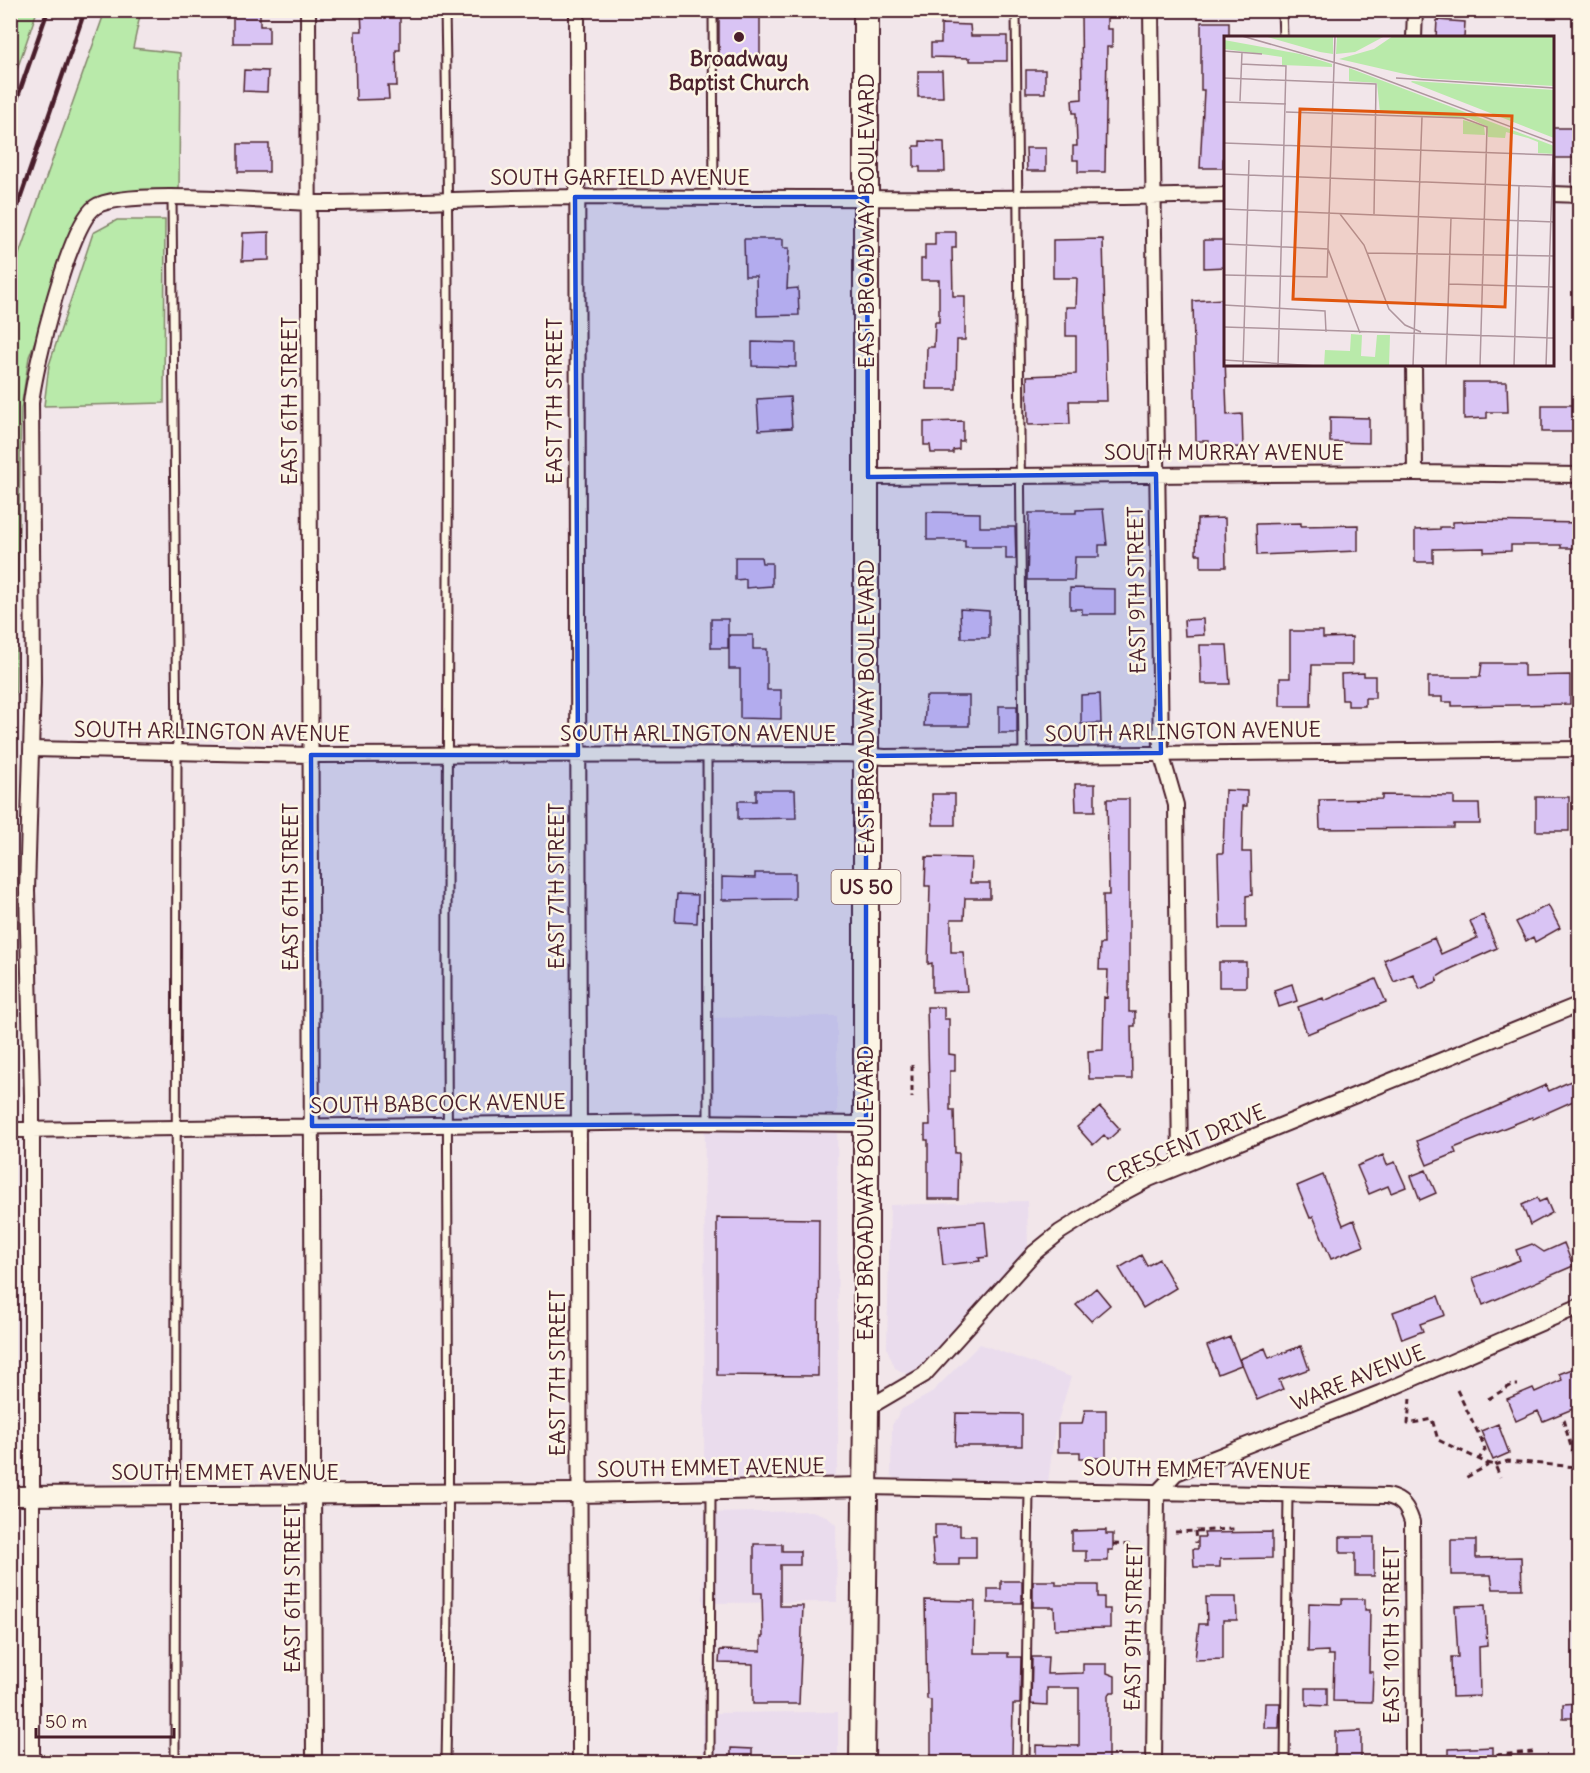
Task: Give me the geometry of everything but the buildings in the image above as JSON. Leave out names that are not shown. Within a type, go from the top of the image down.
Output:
[{"type":"highway","name":"EAST BROADWAY BOULEVARD","points":[[861,1762],[866,1409],[868,477],[866,10]]},
{"type":"street","name":"EAST 6TH STREET","points":[[309,10],[314,1762]]},
{"type":"street","name":"EAST 7TH STREET","points":[[577,10],[575,197],[580,1762]]},
{"type":"street","name":"EAST 9TH STREET","points":[[1151,10],[1161,753],[1176,805],[1180,1166]]},
{"type":"street","points":[[1414,36],[1415,10]]},
{"type":"street","points":[[1554,194],[1580,195]]},
{"type":"street","name":"SOUTH GARFIELD AVENUE","points":[[32,1762],[30,1496],[32,1131],[27,891],[32,749],[31,404],[35,373],[77,233],[85,217],[96,206],[125,199],[172,198],[311,203],[575,197],[714,199],[867,197],[1019,200],[1224,195]]},
{"type":"street","points":[[1414,366],[1415,473]]},
{"type":"street","name":"SOUTH MURRAY AVENUE","points":[[868,477],[1415,473],[1580,475]]},
{"type":"street","name":"SOUTH ARLINGTON AVENUE","points":[[32,749],[311,755],[866,756],[1580,749]]},
{"type":"street","name":"CRESCENT DRIVE","points":[[866,1409],[924,1375],[942,1359],[966,1327],[1034,1252],[1060,1232],[1117,1196],[1180,1166],[1580,1004]]},
{"type":"street","name":"SOUTH BABCOCK AVENUE","points":[[10,1130],[578,1123],[866,1124]]},
{"type":"street","name":"WARE AVENUE","points":[[1156,1493],[1176,1473],[1380,1393],[1580,1306]]},
{"type":"street","name":"SOUTH EMMET AVENUE","points":[[10,1496],[579,1493],[865,1487],[1387,1496],[1398,1498],[1408,1508]]},
{"type":"street","name":"EAST 9TH STREET","points":[[1154,1762],[1156,1493]]},
{"type":"street","name":"EAST 10TH STREET","points":[[1408,1508],[1413,1542],[1413,1762]]},
{"type":"lane","points":[[444,10],[448,200],[449,1494],[446,1762]]},
{"type":"lane","points":[[713,10],[714,199]]},
{"type":"lane","points":[[1016,10],[1023,755]]},
{"type":"lane","points":[[1282,10],[1283,36]]},
{"type":"lane","points":[[172,198],[178,1128],[175,1762]]},
{"type":"lane","points":[[707,755],[708,1123]]},
{"type":"lane","points":[[710,1762],[711,1490]]},
{"type":"lane","points":[[1025,1762],[1029,1491]]},
{"type":"lane","points":[[1285,1762],[1288,1494]]},
{"type":"path","points":[[912,1065],[912,1098]]},
{"type":"path","points":[[1488,1399],[1512,1384],[1518,1385]]},
{"type":"path","points":[[1457,1390],[1484,1445],[1485,1450],[1479,1459]]},
{"type":"path","points":[[1410,1398],[1408,1424],[1432,1419],[1438,1440],[1495,1465],[1508,1461],[1577,1467],[1562,1416]]},
{"type":"path","points":[[1465,1478],[1487,1466],[1487,1463]]},
{"type":"path","points":[[1495,1465],[1500,1477]]},
{"type":"path","points":[[1175,1532],[1234,1529]]},
{"type":"path","points":[[1196,1531],[1196,1543]]},
{"type":"path","points":[[1113,1544],[1132,1545]]},
{"type":"path","points":[[1496,1755],[1533,1752]]},
{"type":"highlighted area","points":[[575,197],[867,197],[868,477],[1156,474],[1161,753],[866,756],[866,1124],[312,1126],[311,755],[578,755]]},
{"type":"shaded area","points":[[837,1016],[838,1466],[832,1480],[704,1492],[705,1018]]},
{"type":"shaded area","points":[[1027,1201],[1028,1250],[928,1363],[909,1375],[895,1368],[887,1349],[890,1205]]},
{"type":"shaded area","points":[[980,1344],[1071,1377],[1055,1430],[1047,1489],[903,1486],[891,1475],[892,1425],[902,1409],[930,1394]]},
{"type":"shaded area","points":[[812,1511],[826,1516],[836,1525],[837,1602],[703,1603],[704,1513]]},
{"type":"shaded area","points":[[838,1712],[838,1762],[703,1762],[703,1713]]},
{"type":"green space","points":[[10,11],[37,11],[11,87]]},
{"type":"green space","points":[[105,11],[141,11],[133,48],[180,53],[179,196],[84,212],[29,357],[21,409],[12,895],[14,1102],[11,1111],[11,277]]},
{"type":"green space","points":[[117,220],[165,220],[164,403],[44,406],[49,365],[93,233]]},
{"type":"railway","points":[[10,119],[48,10]]},
{"type":"railway","points":[[10,228],[85,10]]},
{"type":"place","name":"Broadway Baptist Church","points":[[739,37]]}]
